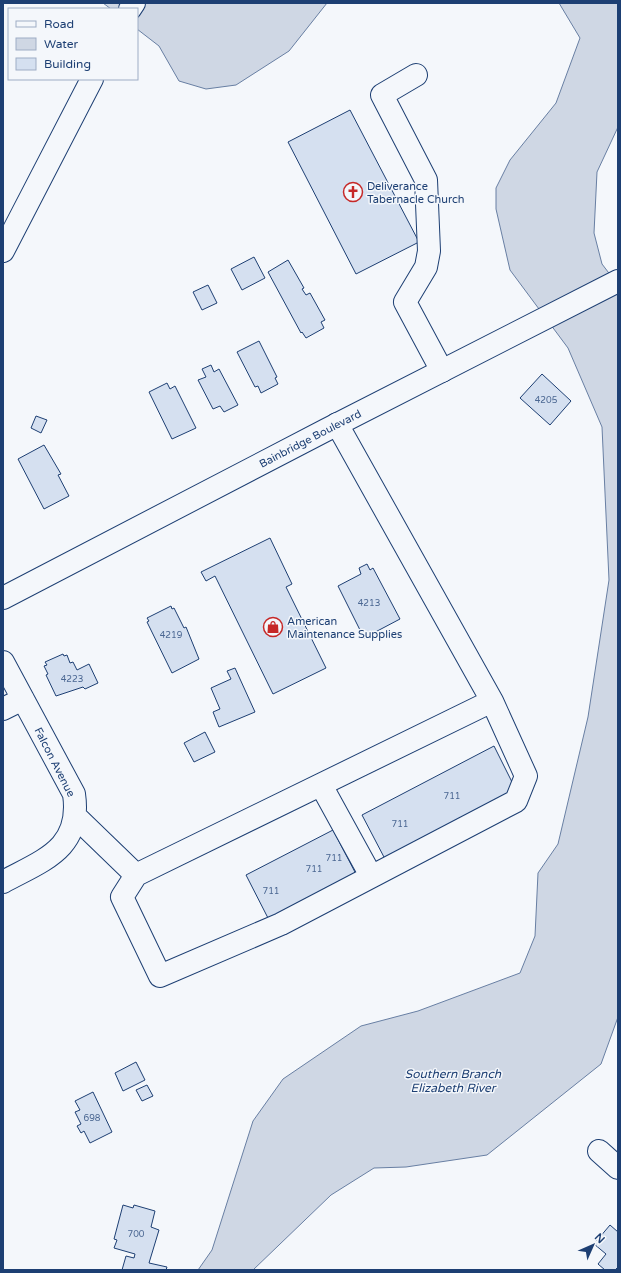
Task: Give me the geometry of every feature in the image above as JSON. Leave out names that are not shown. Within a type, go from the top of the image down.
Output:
[{"type":"main road","points":[[416,75],[382,95],[426,180],[429,251],[426,267],[405,302],[442,371]]},
{"type":"main road","points":[[3,251],[91,80]]},
{"type":"main road","name":"Bainbridge Boulevard","points":[[3,598],[337,424],[618,281]]},
{"type":"main road","points":[[337,424],[492,701],[526,776],[516,801],[281,924],[160,976],[122,897],[136,875],[492,701]]},
{"type":"main road","name":"Falcon Avenue","points":[[3,662],[74,794],[75,816],[74,825],[67,839],[53,854],[3,882]]},
{"type":"main road","points":[[3,709],[23,698]]},
{"type":"main road","points":[[321,785],[371,876]]},
{"type":"main road","points":[[75,816],[136,875]]},
{"type":"main road","points":[[599,1151],[618,1168]]},
{"type":"water","points":[[103,3],[327,3],[289,51],[236,85],[206,89],[179,81],[159,46],[138,30],[138,8],[110,8]]},
{"type":"water","name":"Southern Branch Elizabeth River","points":[[559,3],[618,3],[618,127],[597,172],[594,233],[602,264],[618,285],[618,1017],[601,1064],[487,1155],[406,1167],[374,1168],[331,1195],[253,1270],[198,1270],[212,1250],[253,1121],[283,1079],[361,1026],[418,1011],[520,973],[535,936],[538,873],[558,844],[588,717],[609,580],[602,427],[568,348],[510,270],[496,209],[496,188],[510,160],[556,103],[580,38]]},
{"type":"building","name":"Deliverance Tabernacle Church","points":[[350,110],[419,242],[356,274],[288,142]]},
{"type":"building","points":[[254,257],[265,278],[242,290],[231,269]]},
{"type":"building","points":[[288,260],[304,288],[302,289],[306,295],[310,293],[325,320],[321,322],[324,328],[306,338],[302,332],[301,333],[268,272]]},
{"type":"building","points":[[208,285],[217,303],[202,310],[193,292]]},
{"type":"building","points":[[259,341],[277,377],[275,378],[278,384],[261,393],[258,386],[255,387],[237,352]]},
{"type":"building","points":[[211,365],[214,372],[219,369],[238,405],[224,412],[220,406],[213,409],[198,380],[206,377],[202,369]]},
{"type":"building","points":[[542,374],[571,401],[550,425],[520,398]]},
{"type":"building","points":[[167,383],[170,389],[175,386],[196,428],[172,439],[149,392]]},
{"type":"building","points":[[36,416],[47,420],[41,433],[31,428]]},
{"type":"building","points":[[44,445],[61,474],[58,475],[69,496],[44,509],[18,459]]},
{"type":"building","name":"American Maintenance Supplies","points":[[270,538],[292,584],[286,587],[326,668],[273,694],[215,576],[206,581],[201,572]]},
{"type":"building","points":[[367,564],[370,570],[373,568],[400,619],[364,638],[338,586],[361,574],[359,568]]},
{"type":"building","points":[[171,606],[172,609],[174,608],[184,628],[186,627],[199,659],[172,673],[147,622],[149,621],[147,618]]},
{"type":"building","points":[[63,654],[64,656],[67,655],[70,663],[73,662],[77,670],[89,664],[98,683],[85,689],[83,687],[56,696],[46,675],[48,674],[44,666],[47,665],[45,662]]},
{"type":"building","points":[[235,668],[255,712],[219,727],[213,712],[220,709],[211,688],[231,679],[227,671]]},
{"type":"building","points":[[205,732],[215,752],[194,762],[184,743]]},
{"type":"building","points":[[494,746],[516,790],[385,859],[362,815]]},
{"type":"building","points":[[333,830],[356,874],[269,920],[246,875]]},
{"type":"building","points":[[136,1062],[145,1080],[123,1091],[115,1073]]},
{"type":"building","points":[[147,1085],[153,1096],[142,1101],[136,1090]]},
{"type":"building","points":[[93,1092],[112,1132],[90,1143],[84,1131],[81,1133],[77,1126],[81,1124],[75,1112],[80,1110],[75,1101]]},
{"type":"building","points":[[123,1205],[133,1208],[134,1205],[155,1211],[151,1227],[159,1230],[149,1263],[167,1267],[166,1270],[122,1270],[126,1256],[134,1258],[135,1254],[114,1248],[117,1240],[114,1239]]},
{"type":"building","points":[[610,1225],[618,1232],[618,1267],[615,1270],[605,1270],[598,1264],[606,1254],[594,1244]]},
{"type":"place","name":"Deliverance Tabernacle Church","points":[[353,192]]},
{"type":"place","name":"American Maintenance Supplies","points":[[273,627]]}]
